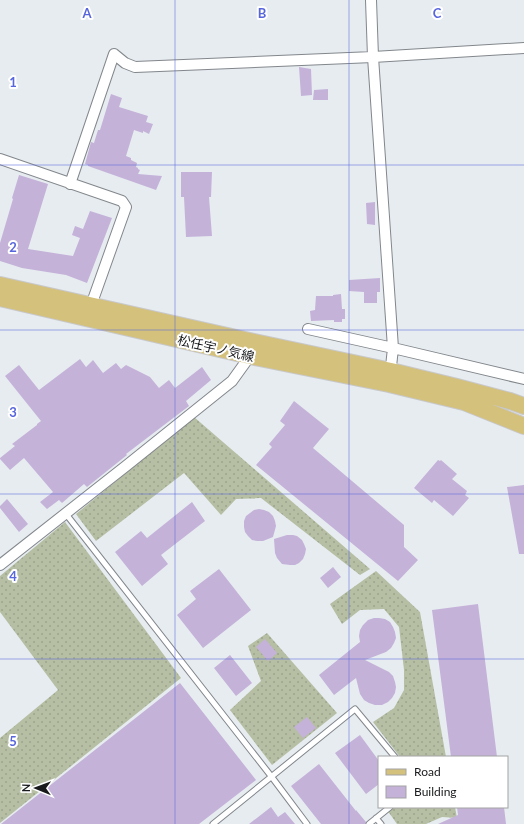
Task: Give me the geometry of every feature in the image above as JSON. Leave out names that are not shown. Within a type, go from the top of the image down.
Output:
[{"type":"main road","name":"松任宇ノ気線","points":[[0,286],[89,312],[252,349],[390,378],[457,387],[524,406]]},
{"type":"main road","name":"松任宇ノ気線","points":[[0,298],[89,312]]},
{"type":"main road","name":"松任宇ノ気線","points":[[390,378],[464,402],[524,426]]},
{"type":"street","points":[[371,0],[373,57],[393,348],[390,378]]},
{"type":"street","points":[[70,184],[114,54],[125,63],[135,67],[373,57],[524,48]]},
{"type":"street","points":[[0,159],[122,201],[126,206],[89,312]]},
{"type":"street","points":[[308,329],[524,379]]},
{"type":"street","points":[[0,565],[232,381],[252,349]]},
{"type":"lane","points":[[66,514],[307,824]]},
{"type":"lane","points":[[213,824],[355,709],[394,756]]},
{"type":"lane","points":[[369,824],[389,808]]},
{"type":"lane","points":[[376,818],[381,824]]},
{"type":"green space","points":[[194,417],[370,569],[360,575],[261,498],[236,499],[221,515],[184,473],[96,541],[76,514]]},
{"type":"green space","points":[[65,522],[181,678],[0,823],[0,738],[58,690],[0,612],[0,576]]},
{"type":"green space","points":[[376,571],[420,612],[446,756],[399,756],[373,722],[394,708],[404,690],[404,670],[399,627],[384,609],[360,610],[342,624],[330,604]]},
{"type":"green space","points":[[267,633],[337,713],[272,765],[230,710],[261,681],[248,646]]},
{"type":"green space","points":[[386,808],[455,808],[457,818],[442,817],[426,824],[397,824]]},
{"type":"building","points":[[299,67],[311,69],[312,95],[301,96]]},
{"type":"building","points":[[328,89],[328,100],[313,100],[314,90]]},
{"type":"building","points":[[111,94],[122,98],[119,107],[148,116],[146,122],[153,124],[149,134],[143,131],[143,133],[134,130],[126,156],[137,163],[136,167],[140,170],[138,174],[162,176],[156,190],[85,164],[91,142],[94,143],[98,130],[100,130]]},
{"type":"building","points":[[181,172],[212,172],[211,197],[209,197],[212,236],[186,237],[184,197],[181,197]]},
{"type":"building","points":[[19,175],[48,184],[28,249],[73,256],[80,238],[72,235],[75,226],[83,229],[90,211],[112,218],[87,283],[66,275],[22,268],[0,261],[0,243]]},
{"type":"building","points":[[375,202],[375,225],[367,224],[366,203]]},
{"type":"building","points":[[380,278],[380,292],[377,292],[377,303],[364,303],[364,292],[349,291],[349,280]]},
{"type":"building","points":[[341,294],[342,309],[345,309],[345,319],[342,319],[342,322],[334,322],[334,320],[311,321],[310,311],[315,310],[316,296],[333,296]]},
{"type":"building","points":[[80,359],[86,367],[93,360],[103,373],[116,363],[121,369],[126,365],[150,377],[159,388],[169,380],[175,388],[202,367],[211,380],[186,401],[189,406],[126,454],[127,455],[87,487],[84,484],[62,503],[59,500],[47,509],[40,502],[53,492],[24,458],[10,470],[0,459],[15,446],[12,444],[41,421],[5,376],[19,365],[39,390]]},
{"type":"building","points":[[294,401],[329,429],[313,448],[404,525],[404,547],[418,560],[398,581],[256,465],[272,447],[269,444],[285,425],[280,421]]},
{"type":"building","points":[[438,460],[441,460],[457,474],[452,479],[467,491],[465,495],[469,498],[453,516],[434,500],[432,503],[414,488]]},
{"type":"building","points":[[524,485],[524,554],[519,554],[507,487]]},
{"type":"building","points":[[7,499],[28,524],[19,532],[0,508],[0,506]]},
{"type":"building","points":[[192,502],[205,521],[161,555],[168,564],[142,586],[115,552],[141,531],[147,538]]},
{"type":"building","points":[[259,509],[269,512],[273,516],[276,526],[273,537],[263,541],[252,540],[245,532],[244,527],[246,516],[254,510]]},
{"type":"building","points":[[287,535],[297,536],[302,540],[306,549],[303,559],[295,565],[282,564],[275,553],[274,539]]},
{"type":"building","points":[[333,567],[341,577],[328,588],[320,578]]},
{"type":"building","points":[[219,569],[251,610],[203,648],[177,615],[196,599],[190,591]]},
{"type":"building","points":[[478,604],[497,756],[451,756],[432,610]]},
{"type":"building","points":[[374,618],[385,619],[390,622],[396,638],[391,648],[386,652],[365,660],[389,672],[393,676],[396,687],[395,693],[388,702],[382,705],[375,705],[364,700],[360,694],[356,678],[334,695],[319,675],[360,642],[360,630],[368,620]]},
{"type":"building","points":[[265,639],[277,653],[268,661],[256,647]]},
{"type":"building","points":[[230,655],[252,683],[236,696],[214,668]]},
{"type":"building","points":[[180,683],[256,780],[199,824],[1,824]]},
{"type":"building","points":[[307,717],[316,728],[303,738],[294,727]]},
{"type":"building","points":[[360,735],[378,760],[378,785],[366,794],[335,753]]},
{"type":"building","points":[[319,764],[366,822],[365,824],[321,824],[291,786]]},
{"type":"building","points":[[271,807],[278,817],[285,812],[295,824],[249,824]]},
{"type":"building","points":[[457,808],[504,808],[506,824],[438,824],[458,815]]}]
